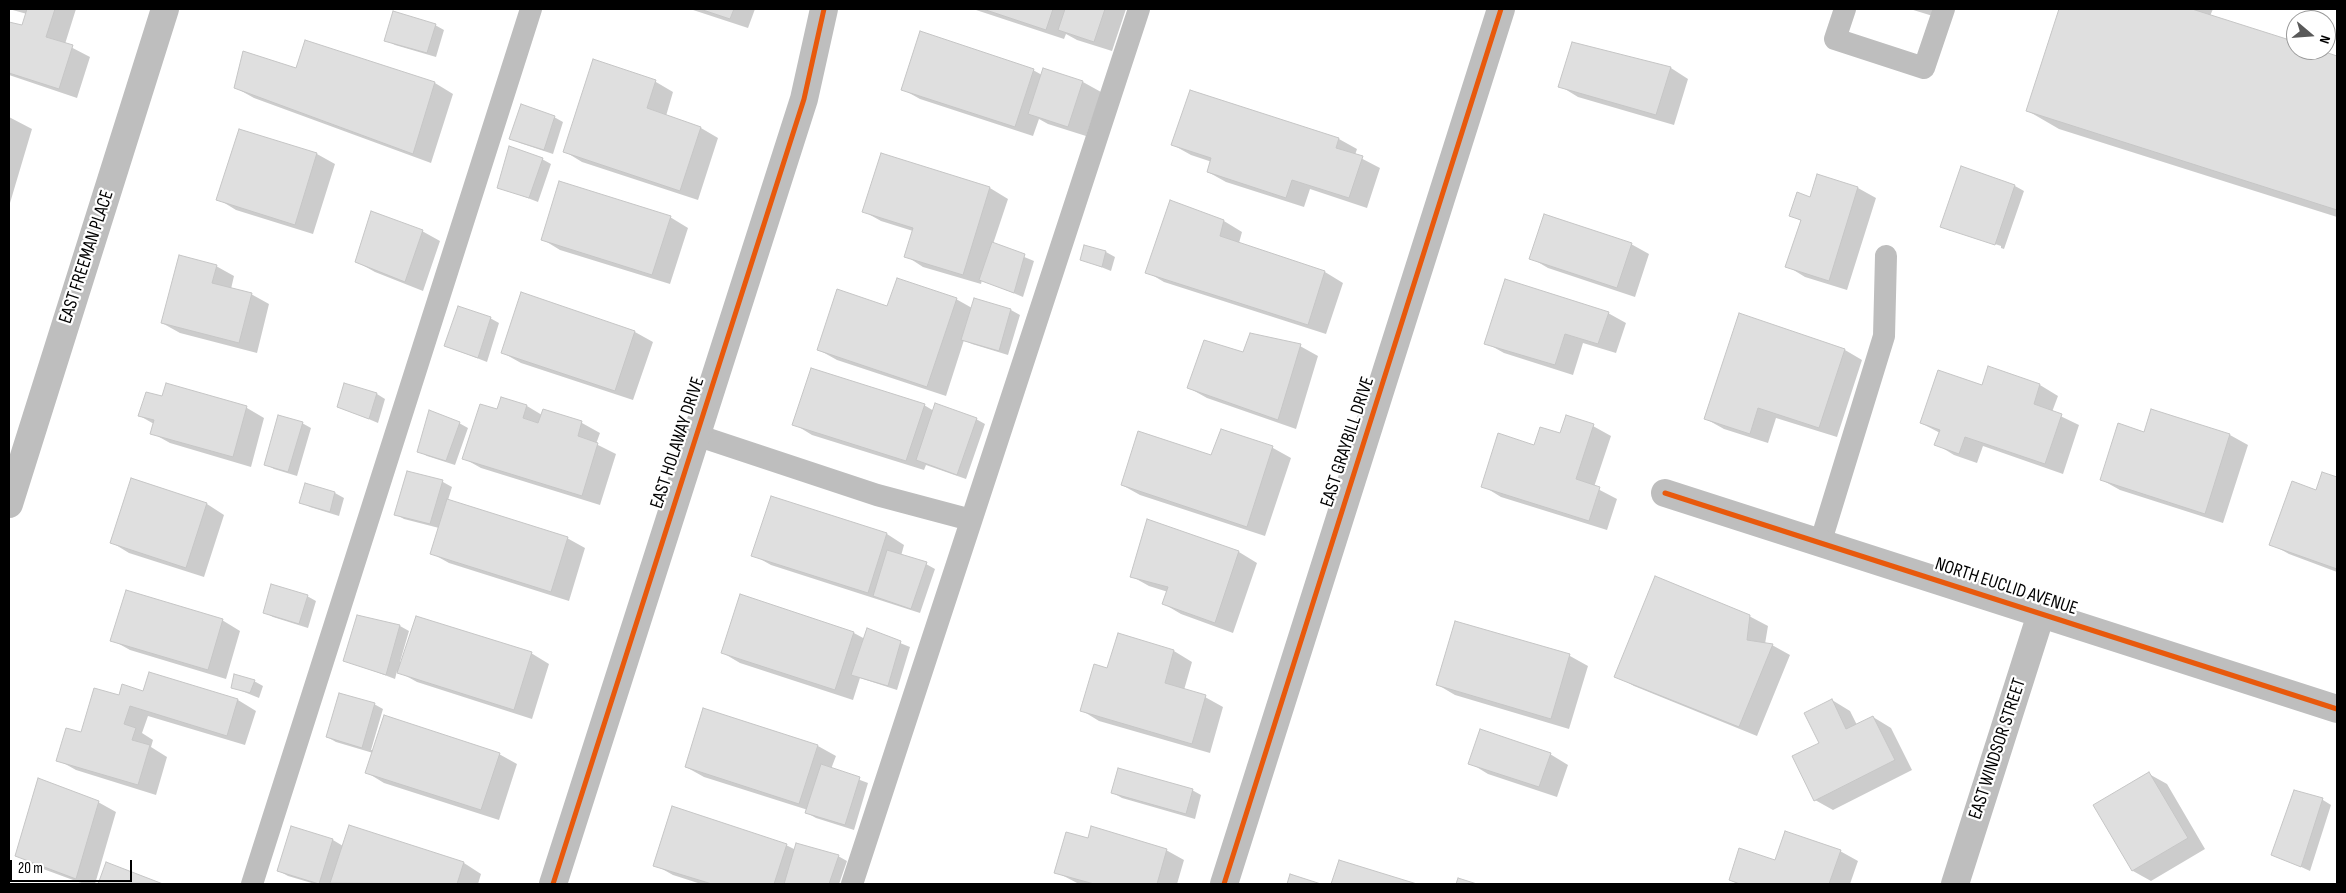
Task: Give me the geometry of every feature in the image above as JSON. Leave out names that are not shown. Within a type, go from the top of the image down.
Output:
[{"type":"street","name":"EAST FREEMAN PLACE","points":[[9,504],[165,9]]},
{"type":"street","name":"EAST HOLAWAY DRIVE","points":[[553,884],[804,99],[824,9]]},
{"type":"street","name":"EAST GRAYBILL DRIVE","points":[[1224,884],[1501,9]]},
{"type":"street","name":"NORTH EUCLID AVENUE","points":[[1665,493],[2337,709]]},
{"type":"street","name":"EAST WINDSOR STREET","points":[[1955,884],[2041,614]]},
{"type":"lane","points":[[252,884],[531,9]]},
{"type":"lane","points":[[852,884],[1139,9]]},
{"type":"lane","points":[[1845,9],[1835,39],[1924,68],[1944,9]]},
{"type":"lane","points":[[1820,544],[1884,336],[1886,256]]},
{"type":"lane","points":[[696,435],[877,495],[971,520]]},
{"type":"building","points":[[27,9],[55,9],[46,37],[73,45],[59,89],[9,73],[9,22],[22,25]]},
{"type":"building","points":[[700,9],[734,9],[730,19]]},
{"type":"building","points":[[983,9],[1053,9],[1046,30]]},
{"type":"building","points":[[1065,9],[1105,9],[1094,42],[1058,30]]},
{"type":"building","points":[[2059,9],[2192,9],[2286,39],[2286,60],[2336,60],[2337,56],[2337,210],[2026,111]]},
{"type":"building","points":[[393,11],[436,24],[427,53],[384,41]]},
{"type":"building","points":[[920,31],[1034,69],[1015,127],[901,90]]},
{"type":"building","points":[[305,40],[435,82],[413,154],[234,88],[243,51],[296,68]]},
{"type":"building","points":[[1572,42],[1671,67],[1656,115],[1558,87]]},
{"type":"building","points":[[593,59],[656,80],[647,108],[701,127],[680,191],[563,152]]},
{"type":"building","points":[[1043,68],[1083,81],[1068,127],[1028,114]]},
{"type":"building","points":[[1190,90],[1339,138],[1336,148],[1363,156],[1349,198],[1292,180],[1286,198],[1207,172],[1211,158],[1171,145]]},
{"type":"building","points":[[521,104],[555,116],[544,150],[509,139]]},
{"type":"building","points":[[239,129],[317,153],[295,225],[216,200]]},
{"type":"building","points":[[509,146],[543,158],[529,198],[497,188]]},
{"type":"building","points":[[881,153],[990,187],[963,275],[904,257],[913,228],[862,212]]},
{"type":"building","points":[[1961,166],[2015,185],[1995,245],[1940,227]]},
{"type":"building","points":[[1817,174],[1858,187],[1829,281],[1785,267],[1801,220],[1789,216],[1797,192],[1810,197]]},
{"type":"building","points":[[559,181],[671,216],[652,275],[541,240]]},
{"type":"building","points":[[1170,200],[1224,220],[1220,236],[1325,271],[1308,325],[1145,273]]},
{"type":"building","points":[[371,211],[423,230],[405,282],[355,262]]},
{"type":"building","points":[[1544,214],[1632,243],[1617,288],[1529,259]]},
{"type":"building","points":[[992,242],[1025,254],[1014,293],[979,280]]},
{"type":"building","points":[[1084,245],[1106,251],[1102,267],[1080,260]]},
{"type":"building","points":[[179,255],[217,265],[212,283],[252,293],[239,343],[161,323]]},
{"type":"building","points":[[897,278],[957,298],[927,387],[817,350],[837,289],[887,306]]},
{"type":"building","points":[[1505,279],[1609,312],[1598,344],[1565,334],[1555,365],[1484,344]]},
{"type":"building","points":[[521,292],[635,331],[615,391],[501,353]]},
{"type":"building","points":[[974,298],[1011,309],[999,351],[961,340]]},
{"type":"building","points":[[458,306],[491,317],[478,358],[444,346]]},
{"type":"building","points":[[1739,313],[1845,349],[1819,428],[1758,408],[1750,434],[1704,419]]},
{"type":"building","points":[[1250,333],[1301,344],[1278,420],[1187,388],[1204,340],[1243,352]]},
{"type":"building","points":[[1988,366],[2040,384],[2034,404],[2062,414],[2045,464],[1965,437],[1959,454],[1934,445],[1940,430],[1920,423],[1938,370],[1982,385]]},
{"type":"building","points":[[811,368],[925,404],[906,461],[792,425]]},
{"type":"building","points":[[166,383],[247,406],[233,457],[150,434],[154,420],[138,416],[146,392],[162,396]]},
{"type":"building","points":[[344,383],[377,393],[369,419],[337,407]]},
{"type":"building","points":[[501,397],[527,405],[523,418],[538,423],[543,409],[582,421],[578,436],[598,443],[582,496],[462,459],[480,404],[497,409]]},
{"type":"building","points":[[935,403],[977,418],[957,475],[916,460]]},
{"type":"building","points":[[2151,409],[2230,434],[2205,514],[2100,480],[2118,423],[2144,432]]},
{"type":"building","points":[[429,410],[460,422],[446,461],[417,452]]},
{"type":"building","points":[[278,415],[303,422],[288,472],[264,465]]},
{"type":"building","points":[[1566,415],[1594,424],[1576,479],[1600,487],[1589,521],[1481,487],[1498,433],[1534,445],[1540,427],[1560,433]]},
{"type":"building","points":[[1221,429],[1273,446],[1247,527],[1121,485],[1138,431],[1211,455]]},
{"type":"building","points":[[407,471],[443,480],[430,524],[394,515]]},
{"type":"building","points":[[2322,472],[2337,477],[2337,569],[2269,545],[2292,481],[2316,490]]},
{"type":"building","points":[[131,478],[207,503],[186,568],[110,543]]},
{"type":"building","points":[[305,483],[335,492],[330,512],[299,503]]},
{"type":"building","points":[[771,496],[887,533],[868,593],[751,556]]},
{"type":"building","points":[[447,499],[568,537],[551,592],[430,554]]},
{"type":"building","points":[[1147,519],[1239,551],[1215,623],[1162,604],[1168,587],[1130,577]]},
{"type":"building","points":[[887,550],[927,562],[911,609],[873,596]]},
{"type":"building","points":[[1655,576],[1750,615],[1747,640],[1773,644],[1739,727],[1614,677]]},
{"type":"building","points":[[271,584],[308,595],[299,624],[263,613]]},
{"type":"building","points":[[126,590],[223,619],[208,670],[110,641]]},
{"type":"building","points":[[740,594],[854,632],[835,690],[721,653]]},
{"type":"building","points":[[357,615],[400,625],[386,675],[343,661]]},
{"type":"building","points":[[416,616],[532,652],[514,710],[397,673]]},
{"type":"building","points":[[1455,621],[1570,654],[1551,719],[1436,685]]},
{"type":"building","points":[[867,628],[901,641],[888,686],[851,675]]},
{"type":"building","points":[[1118,633],[1174,650],[1165,683],[1206,695],[1192,744],[1080,711],[1094,664],[1107,668]]},
{"type":"building","points":[[149,672],[238,699],[227,736],[130,706],[124,724],[136,728],[132,740],[150,745],[138,785],[56,761],[66,728],[81,732],[94,688],[119,695],[122,684],[143,691]]},
{"type":"building","points":[[234,674],[255,680],[250,693],[231,688]]},
{"type":"building","points":[[339,693],[375,703],[362,748],[326,737]]},
{"type":"building","points":[[1832,699],[1846,729],[1873,716],[1895,760],[1814,801],[1792,756],[1819,743],[1804,713]]},
{"type":"building","points":[[703,708],[818,745],[799,804],[685,767]]},
{"type":"building","points":[[384,715],[500,753],[481,810],[365,773]]},
{"type":"building","points":[[1480,729],[1551,753],[1539,787],[1468,764]]},
{"type":"building","points":[[821,764],[860,777],[845,825],[805,813]]},
{"type":"building","points":[[1118,768],[1193,789],[1186,814],[1111,793]]},
{"type":"building","points":[[2149,772],[2188,838],[2132,871],[2093,805]]},
{"type":"building","points":[[38,778],[99,801],[76,879],[15,856]]},
{"type":"building","points":[[2294,790],[2323,798],[2301,867],[2271,855]]},
{"type":"building","points":[[672,806],[787,844],[774,884],[712,884],[653,866]]},
{"type":"building","points":[[349,825],[464,862],[457,884],[330,883]]},
{"type":"building","points":[[291,826],[333,839],[319,884],[277,871]]},
{"type":"building","points":[[1091,826],[1167,849],[1157,884],[1094,884],[1054,873],[1066,832],[1088,838]]},
{"type":"building","points":[[1785,831],[1841,850],[1829,884],[1740,884],[1729,880],[1739,848],[1775,860]]},
{"type":"building","points":[[796,843],[839,855],[829,884],[784,884]]},
{"type":"building","points":[[1339,860],[1417,884],[1331,884]]},
{"type":"building","points":[[106,862],[163,884],[98,884]]},
{"type":"building","points":[[1290,874],[1321,884],[1287,884]]},
{"type":"building","points":[[1458,878],[1477,884],[1456,884]]},
{"type":"cycle path","points":[[553,884],[804,99],[824,9]]},
{"type":"cycle path","points":[[1224,884],[1501,9]]},
{"type":"cycle path","points":[[1665,493],[2337,709]]}]
